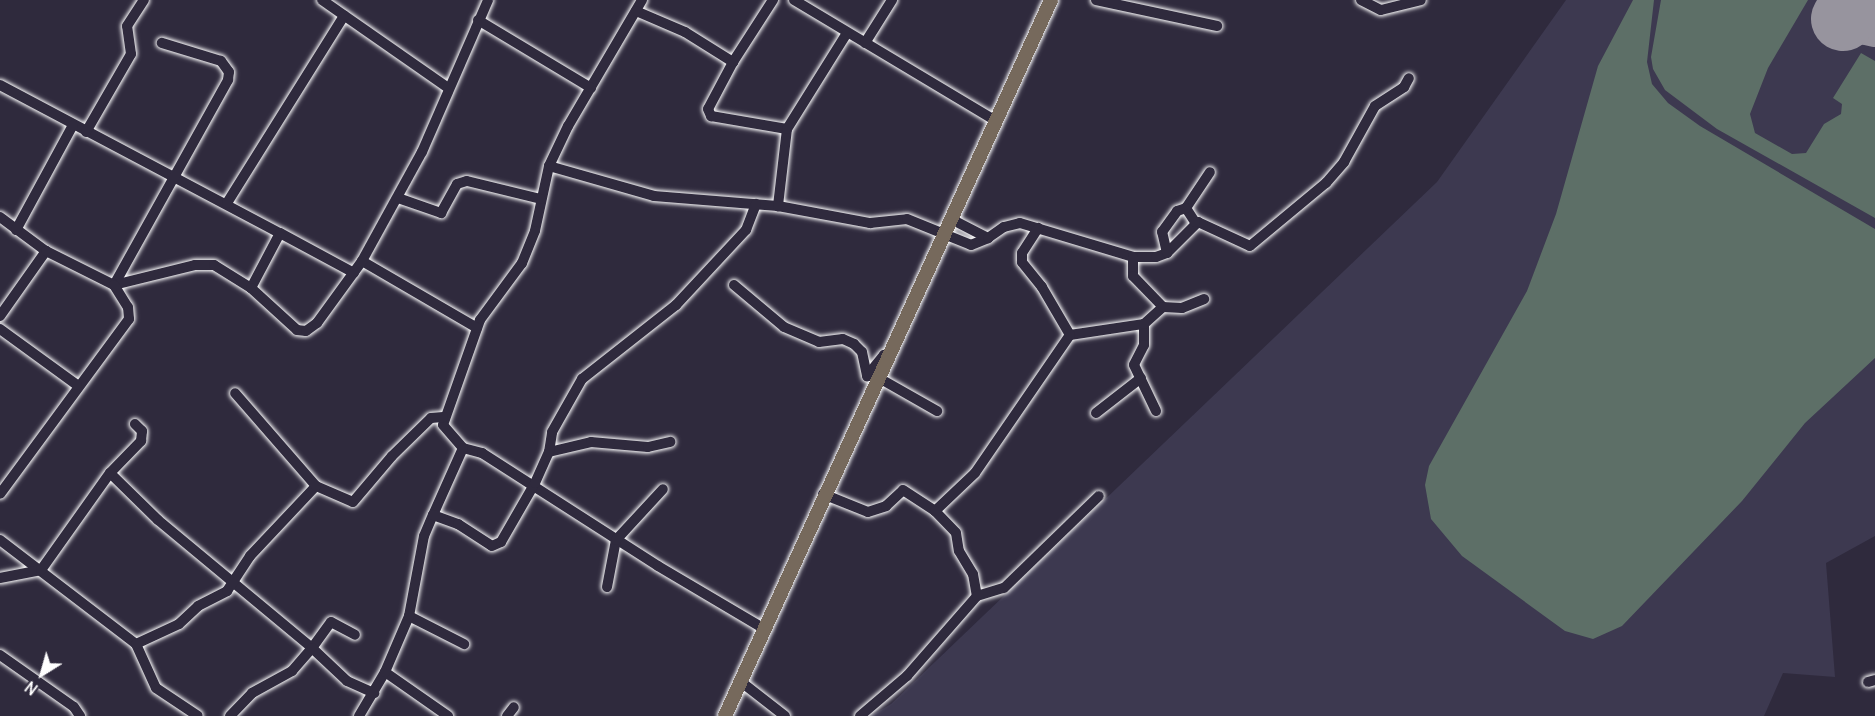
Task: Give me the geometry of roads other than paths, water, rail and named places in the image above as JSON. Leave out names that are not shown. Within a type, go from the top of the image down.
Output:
[{"type":"main road","points":[[725,716],[824,494],[1051,0]]},
{"type":"street","points":[[86,132],[131,54],[127,27],[142,3],[130,0]]},
{"type":"street","points":[[322,0],[448,88]]},
{"type":"street","points":[[114,285],[195,265],[214,265],[251,288],[284,321],[306,331],[317,323],[362,261],[398,198],[488,0]]},
{"type":"street","points":[[642,0],[549,166],[536,231],[522,263],[477,328],[458,389],[443,417],[449,436],[463,448],[482,453],[532,488],[763,628]]},
{"type":"street","points":[[773,0],[733,62],[708,109],[711,116],[787,129]]},
{"type":"street","points":[[865,44],[892,0]]},
{"type":"street","points":[[1096,0],[1182,15],[1217,26]]},
{"type":"street","points":[[1361,0],[1381,9],[1421,0]]},
{"type":"street","points":[[801,2],[846,33],[996,121]]},
{"type":"street","points":[[636,11],[685,32],[733,62]]},
{"type":"street","points":[[227,203],[344,16]]},
{"type":"street","points":[[478,20],[591,88]]},
{"type":"street","points":[[778,206],[787,129],[846,33]]},
{"type":"street","points":[[114,285],[172,174],[228,80],[229,72],[221,61],[162,43]]},
{"type":"street","points":[[1186,208],[1195,222],[1209,225],[1243,246],[1258,241],[1326,183],[1344,162],[1375,106],[1404,87],[1409,78]]},
{"type":"street","points":[[0,85],[86,132],[227,203],[354,273]]},
{"type":"street","points":[[16,230],[73,125]]},
{"type":"street","points":[[549,166],[654,196],[778,206],[870,223],[908,219],[971,245],[988,238],[1004,227],[1020,223],[1133,257],[1156,257],[1167,253],[1195,222]]},
{"type":"street","points":[[1167,253],[1162,232],[1177,211],[1186,208],[1210,172]]},
{"type":"street","points":[[398,198],[441,213],[457,184],[467,181],[542,199]]},
{"type":"street","points":[[433,515],[458,524],[492,546],[501,542],[532,488],[549,452],[552,432],[582,379],[676,305],[746,230],[756,204]]},
{"type":"street","points":[[0,217],[46,251],[114,285],[128,307],[129,319],[77,385],[1,490]]},
{"type":"street","points":[[951,219],[988,238]]},
{"type":"street","points":[[1038,228],[1022,253],[1022,262],[1042,287],[1070,335]]},
{"type":"street","points":[[251,288],[280,233]]},
{"type":"street","points":[[0,316],[46,251]]},
{"type":"street","points":[[1133,257],[1133,276],[1163,306],[1182,308],[1204,299]]},
{"type":"street","points":[[362,261],[477,328]]},
{"type":"street","points":[[734,285],[784,327],[819,342],[843,339],[854,344],[862,352],[867,376],[879,360],[890,354]]},
{"type":"street","points":[[935,511],[975,473],[1070,335],[1144,324],[1163,306]]},
{"type":"street","points":[[1144,324],[1144,345],[1134,365],[1156,411]]},
{"type":"street","points":[[0,329],[77,385]]},
{"type":"street","points":[[879,378],[937,411]]},
{"type":"street","points":[[1096,413],[1141,378]]},
{"type":"street","points":[[235,393],[316,486],[353,502],[392,456],[431,418],[443,417]]},
{"type":"street","points":[[0,578],[41,570],[111,472],[141,441],[142,431],[135,424]]},
{"type":"street","points":[[549,452],[591,442],[648,447],[670,442]]},
{"type":"street","points":[[359,716],[385,672],[409,616],[424,536],[463,448]]},
{"type":"street","points":[[111,472],[158,520],[237,582],[277,622],[312,648],[348,681],[374,693]]},
{"type":"street","points":[[135,644],[179,624],[198,606],[223,594],[237,582],[250,556],[316,486]]},
{"type":"street","points":[[607,587],[616,540],[663,489]]},
{"type":"street","points":[[824,494],[868,512],[886,506],[903,490],[935,511],[956,533],[959,551],[973,574],[977,596]]},
{"type":"street","points":[[860,716],[907,676],[977,596],[1004,588],[1099,496]]},
{"type":"street","points":[[0,540],[135,644],[156,688],[198,716]]},
{"type":"street","points":[[409,616],[464,644]]},
{"type":"street","points":[[230,716],[252,693],[292,671],[331,622],[355,635]]},
{"type":"street","points":[[0,656],[74,707],[80,716]]},
{"type":"street","points":[[385,672],[448,716]]},
{"type":"street","points":[[740,681],[785,716]]},
{"type":"street","points":[[425,716],[432,705]]}]
